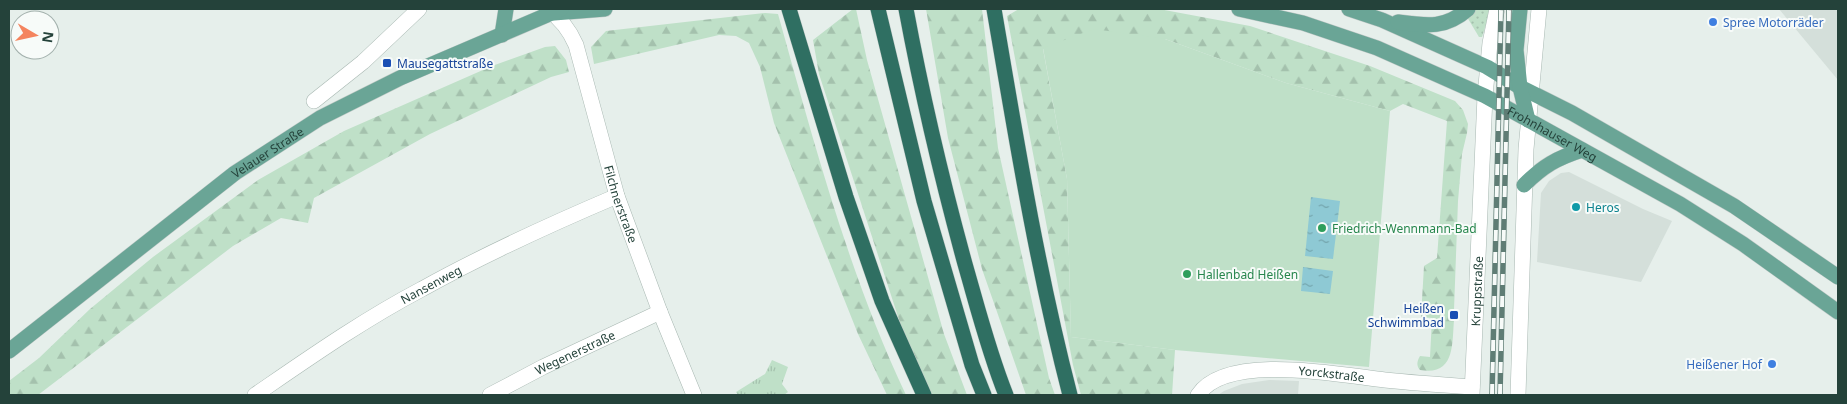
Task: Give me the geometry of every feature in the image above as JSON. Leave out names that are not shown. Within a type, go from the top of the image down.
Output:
[{"type":"highway","points":[[790,9],[846,197],[882,301],[924,395]]},
{"type":"highway","points":[[878,9],[924,201],[972,365],[984,395]]},
{"type":"highway","points":[[994,9],[1025,187],[1056,341],[1070,395]]},
{"type":"highway","points":[[907,15],[947,197],[992,360],[1006,395]]},
{"type":"main road","points":[[502,35],[506,9]]},
{"type":"main road","points":[[554,10],[605,9]]},
{"type":"main road","name":"Frohnhauser Weg","points":[[1239,9],[1303,24],[1377,48],[1485,96],[1680,204],[1742,244],[1838,312]]},
{"type":"main road","name":"Frohnhauser Weg","points":[[1349,9],[1382,20],[1487,67],[1572,113],[1734,206],[1838,277]]},
{"type":"main road","points":[[1382,20],[1427,26],[1447,24],[1468,9]]},
{"type":"main road","points":[[1520,9],[1516,50],[1525,89]]},
{"type":"main road","name":"Velauer Straße","points":[[9,351],[235,172],[320,118],[400,78],[502,35],[554,10]]},
{"type":"main road","points":[[1524,185],[1548,164],[1582,150]]},
{"type":"street","points":[[314,101],[362,62],[418,9]]},
{"type":"street","name":"Kruppstraße","points":[[1472,391],[1485,96],[1491,36],[1498,9]]},
{"type":"street","points":[[1518,395],[1524,185],[1528,120],[1525,89],[1539,9]]},
{"type":"street","name":"Filchnerstraße","points":[[554,10],[576,45],[618,196],[660,312],[694,395]]},
{"type":"street","name":"Nansenweg","points":[[255,395],[373,317],[421,289],[486,256],[618,196]]},
{"type":"street","name":"Wegenerstraße","points":[[490,395],[543,367],[660,312]]},
{"type":"street","name":"Yorckstraße","points":[[1198,395],[1209,385],[1222,378],[1241,372],[1282,369],[1472,391]]},
{"type":"shaded area","points":[[1779,9],[1838,9],[1838,80]]},
{"type":"shaded area","points":[[1569,172],[1643,209],[1672,221],[1641,282],[1537,262],[1541,193],[1549,181],[1561,173]]},
{"type":"shaded area","points":[[1269,380],[1299,381],[1298,395],[1218,395],[1242,384]]},
{"type":"green space","points":[[853,9],[856,9],[867,60],[944,334],[967,395],[932,395],[904,335],[819,74],[813,40]]},
{"type":"green space","points":[[926,9],[982,9],[998,148],[1049,378],[1055,395],[1026,395],[982,269],[948,138]]},
{"type":"green space","points":[[1019,9],[1159,9],[1250,26],[1370,66],[1455,101],[1463,110],[1468,124],[1462,154],[1458,201],[1454,310],[1451,310],[1450,320],[1454,320],[1453,339],[1452,348],[1446,363],[1440,368],[1431,371],[1420,370],[1417,363],[1420,356],[1430,357],[1432,318],[1421,317],[1424,266],[1437,258],[1447,121],[1403,104],[1390,111],[1286,83],[1165,39],[1043,49],[1067,179],[1071,337],[1175,350],[1172,395],[1081,395],[1073,365],[1007,16]]},
{"type":"green space","points":[[1477,9],[1491,9],[1482,37],[1479,37],[1467,17]]},
{"type":"green space","points":[[765,13],[778,14],[819,160],[850,256],[867,303],[906,395],[887,395],[858,334],[774,123],[760,67],[749,43],[736,36],[719,35],[594,64],[591,47],[606,31]]},
{"type":"green space","points":[[1094,29],[1165,39],[1286,83],[1390,111],[1369,367],[1175,350],[1071,337],[1067,179],[1043,48]]},
{"type":"green space","points":[[555,46],[566,60],[569,72],[551,77],[430,134],[314,198],[308,223],[281,218],[233,246],[38,395],[9,395],[9,381],[39,358],[90,309],[153,257],[258,180],[344,131],[492,66],[545,47]]},
{"type":"green space","points":[[772,360],[788,367],[782,384],[788,392],[784,395],[738,395],[736,392],[765,374]]},
{"type":"water","name":"Friedrich-Wennmann-Bad","points":[[1311,197],[1340,201],[1333,259],[1305,256]]},
{"type":"water","points":[[1303,267],[1333,271],[1330,294],[1301,291]]},
{"type":"railway","points":[[1492,395],[1501,9]]},
{"type":"railway","points":[[1500,395],[1509,9]]},
{"type":"place","name":"Spree Motorräder","points":[[1713,22]]},
{"type":"place","name":"Mausegattstraße","points":[[387,63]]},
{"type":"place","name":"Heros","points":[[1576,207]]},
{"type":"place","name":"Friedrich-Wennmann-Bad","points":[[1322,228]]},
{"type":"place","name":"Hallenbad Heißen","points":[[1187,274]]},
{"type":"place","name":"Heißen Schwimmbad","points":[[1454,315]]},
{"type":"place","name":"Heißener Hof","points":[[1772,364]]}]
